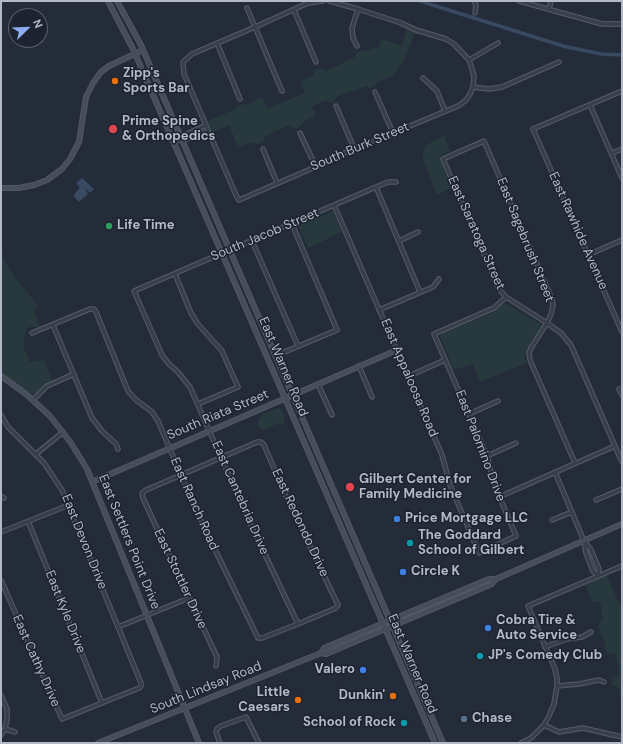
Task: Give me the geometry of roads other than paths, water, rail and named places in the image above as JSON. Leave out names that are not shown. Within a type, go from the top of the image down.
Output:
[{"type":"main road","name":"East Warner Road","points":[[108,1],[135,53],[435,743]]},
{"type":"main road","name":"East Warner Road","points":[[117,1],[143,50],[443,743]]},
{"type":"main road","points":[[1,188],[23,188],[34,185],[47,180],[62,169],[70,159],[79,142],[86,97],[93,83],[101,72],[109,66],[143,50]]},
{"type":"main road","name":"South Riata Street","points":[[92,482],[397,350]]},
{"type":"main road","name":"East Settlers Point Drive","points":[[1,376],[33,400],[63,432],[82,461],[199,743]]},
{"type":"main road","name":"South Lindsay Road","points":[[321,653],[324,648],[479,583],[489,579],[496,579],[622,524]]},
{"type":"main road","points":[[341,528],[349,525]]},
{"type":"main road","name":"South Lindsay Road","points":[[98,743],[321,653],[326,654],[492,584],[496,579]]},
{"type":"main road","points":[[462,596],[479,583]]},
{"type":"main road","points":[[427,726],[434,722]]},
{"type":"street","points":[[174,142],[208,131],[184,74],[183,62],[192,54],[308,3],[323,1]]},
{"type":"street","points":[[329,1],[358,9],[446,39],[460,50],[469,60],[474,76],[473,87],[489,89],[502,87],[559,62]]},
{"type":"street","points":[[474,1],[476,5],[475,13]]},
{"type":"street","points":[[519,1],[602,24],[622,24]]},
{"type":"street","points":[[549,9],[551,1]]},
{"type":"street","points":[[247,8],[282,91]]},
{"type":"street","points":[[357,46],[353,38],[352,28],[358,9]]},
{"type":"street","points":[[294,10],[316,62]]},
{"type":"street","points":[[217,43],[240,99]]},
{"type":"street","points":[[469,60],[498,43]]},
{"type":"street","points":[[423,78],[437,91],[445,110]]},
{"type":"street","name":"South Burk Street","points":[[208,131],[239,200],[316,167],[354,148],[458,106],[466,100],[473,87]]},
{"type":"street","points":[[622,91],[590,105],[622,178]]},
{"type":"street","points":[[375,92],[393,133]]},
{"type":"street","name":"East Rawhide Avenue","points":[[590,105],[533,130],[622,330]]},
{"type":"street","points":[[336,106],[354,148]]},
{"type":"street","points":[[182,139],[185,135],[206,126]]},
{"type":"street","points":[[300,133],[316,167]]},
{"type":"street","name":"East Sagebrush Street","points":[[443,159],[484,141],[552,299],[553,305],[551,314],[546,323],[561,333],[571,344],[622,462]]},
{"type":"street","points":[[263,149],[277,183]]},
{"type":"street","points":[[612,154],[622,149]]},
{"type":"street","name":"East Saratoga Street","points":[[443,159],[499,289],[506,297],[546,323]]},
{"type":"street","name":"South Jacob Street","points":[[134,291],[388,182],[396,182]]},
{"type":"street","points":[[376,187],[420,292]]},
{"type":"street","name":"East Appaloosa Road","points":[[334,205],[409,376],[442,455],[450,485],[479,552],[516,536]]},
{"type":"street","points":[[275,356],[337,330],[292,224]]},
{"type":"street","points":[[399,241],[418,232]]},
{"type":"street","points":[[588,255],[622,240]]},
{"type":"street","points":[[252,241],[298,346]]},
{"type":"street","points":[[175,274],[191,313],[198,324],[222,351],[238,387],[198,404]]},
{"type":"street","points":[[379,310],[433,287],[439,279]]},
{"type":"street","name":"East Cantebria Drive","points":[[134,291],[162,355],[190,387],[250,523],[298,624]]},
{"type":"street","name":"East Palomino Drive","points":[[506,297],[494,308],[434,334],[487,456],[494,484],[516,536]]},
{"type":"street","name":"East Ranch Road","points":[[53,325],[90,309],[94,309],[128,390],[135,399],[152,412],[158,421],[203,525],[258,638],[262,638],[298,624]]},
{"type":"street","points":[[546,323],[530,348],[530,360],[575,463]]},
{"type":"street","points":[[32,333],[53,325],[92,418],[102,431],[116,444],[118,449]]},
{"type":"street","points":[[409,376],[445,360]]},
{"type":"street","points":[[359,366],[372,397]]},
{"type":"street","points":[[33,400],[47,386],[74,374]]},
{"type":"street","points":[[318,384],[332,415]]},
{"type":"street","points":[[621,388],[622,395]]},
{"type":"street","points":[[469,414],[498,401]]},
{"type":"street","name":"East Devon Drive","points":[[1,414],[8,427],[36,454],[53,475],[62,490],[141,682],[141,686],[139,688],[102,703]]},
{"type":"street","points":[[36,454],[63,432]]},
{"type":"street","name":"East Redondo Drive","points":[[221,457],[257,442],[261,442],[338,605],[336,608],[298,624]]},
{"type":"street","points":[[487,456],[516,443]]},
{"type":"street","points":[[499,497],[615,446]]},
{"type":"street","points":[[181,475],[221,457]]},
{"type":"street","points":[[555,472],[584,541],[586,552],[593,571],[598,576]]},
{"type":"street","name":"East Stottler Drive","points":[[181,475],[142,493],[164,546],[216,657],[216,666]]},
{"type":"street","points":[[596,500],[622,489]]},
{"type":"street","points":[[1,532],[69,505]]},
{"type":"street","points":[[552,520],[572,512]]},
{"type":"street","name":"East Kyle Drive","points":[[28,521],[102,703]]},
{"type":"street","points":[[584,541],[591,550],[599,569],[598,576]]},
{"type":"street","points":[[521,743],[531,738],[544,725],[554,704],[557,686],[555,669],[528,606],[622,566]]},
{"type":"street","name":"East Cathy Drive","points":[[1,580],[62,719],[102,703]]},
{"type":"street","points":[[118,627],[189,598]]},
{"type":"street","points":[[545,647],[567,639],[582,637],[591,632]]},
{"type":"street","points":[[557,686],[599,680],[604,682]]},
{"type":"street","points":[[1,694],[7,709],[5,729],[1,735]]},
{"type":"street","points":[[220,743],[216,732],[217,729],[220,726],[246,717],[259,743]]},
{"type":"street","points":[[544,725],[558,732],[583,728],[622,737]]},
{"type":"street","points":[[5,729],[16,732]]},
{"type":"water","points":[[82,178],[94,189],[90,193],[85,188],[88,194],[79,202],[74,196],[79,189],[79,186],[76,183]]},
{"type":"waterway","points":[[420,1],[563,46],[601,54],[622,55]]},
{"type":"place","name":"Zipp's Sports Bar","points":[[115,81]]},
{"type":"place","name":"Prime Spine & Orthopedics","points":[[113,129]]},
{"type":"place","name":"Life Time","points":[[109,226]]},
{"type":"place","name":"Gilbert Center for Family Medicine","points":[[350,487]]},
{"type":"place","name":"Price Mortgage LLC","points":[[397,519]]},
{"type":"place","name":"The Goddard School of Gilbert","points":[[410,543]]},
{"type":"place","name":"Circle K","points":[[403,572]]},
{"type":"place","name":"Cobra Tire & Auto Service","points":[[488,628]]},
{"type":"place","name":"JP's Comedy Club","points":[[480,656]]},
{"type":"place","name":"Valero","points":[[363,670]]},
{"type":"place","name":"Dunkin'","points":[[393,696]]},
{"type":"place","name":"Little Caesars","points":[[298,700]]},
{"type":"place","name":"Chase","points":[[464,719]]},
{"type":"place","name":"School of Rock","points":[[404,723]]}]
